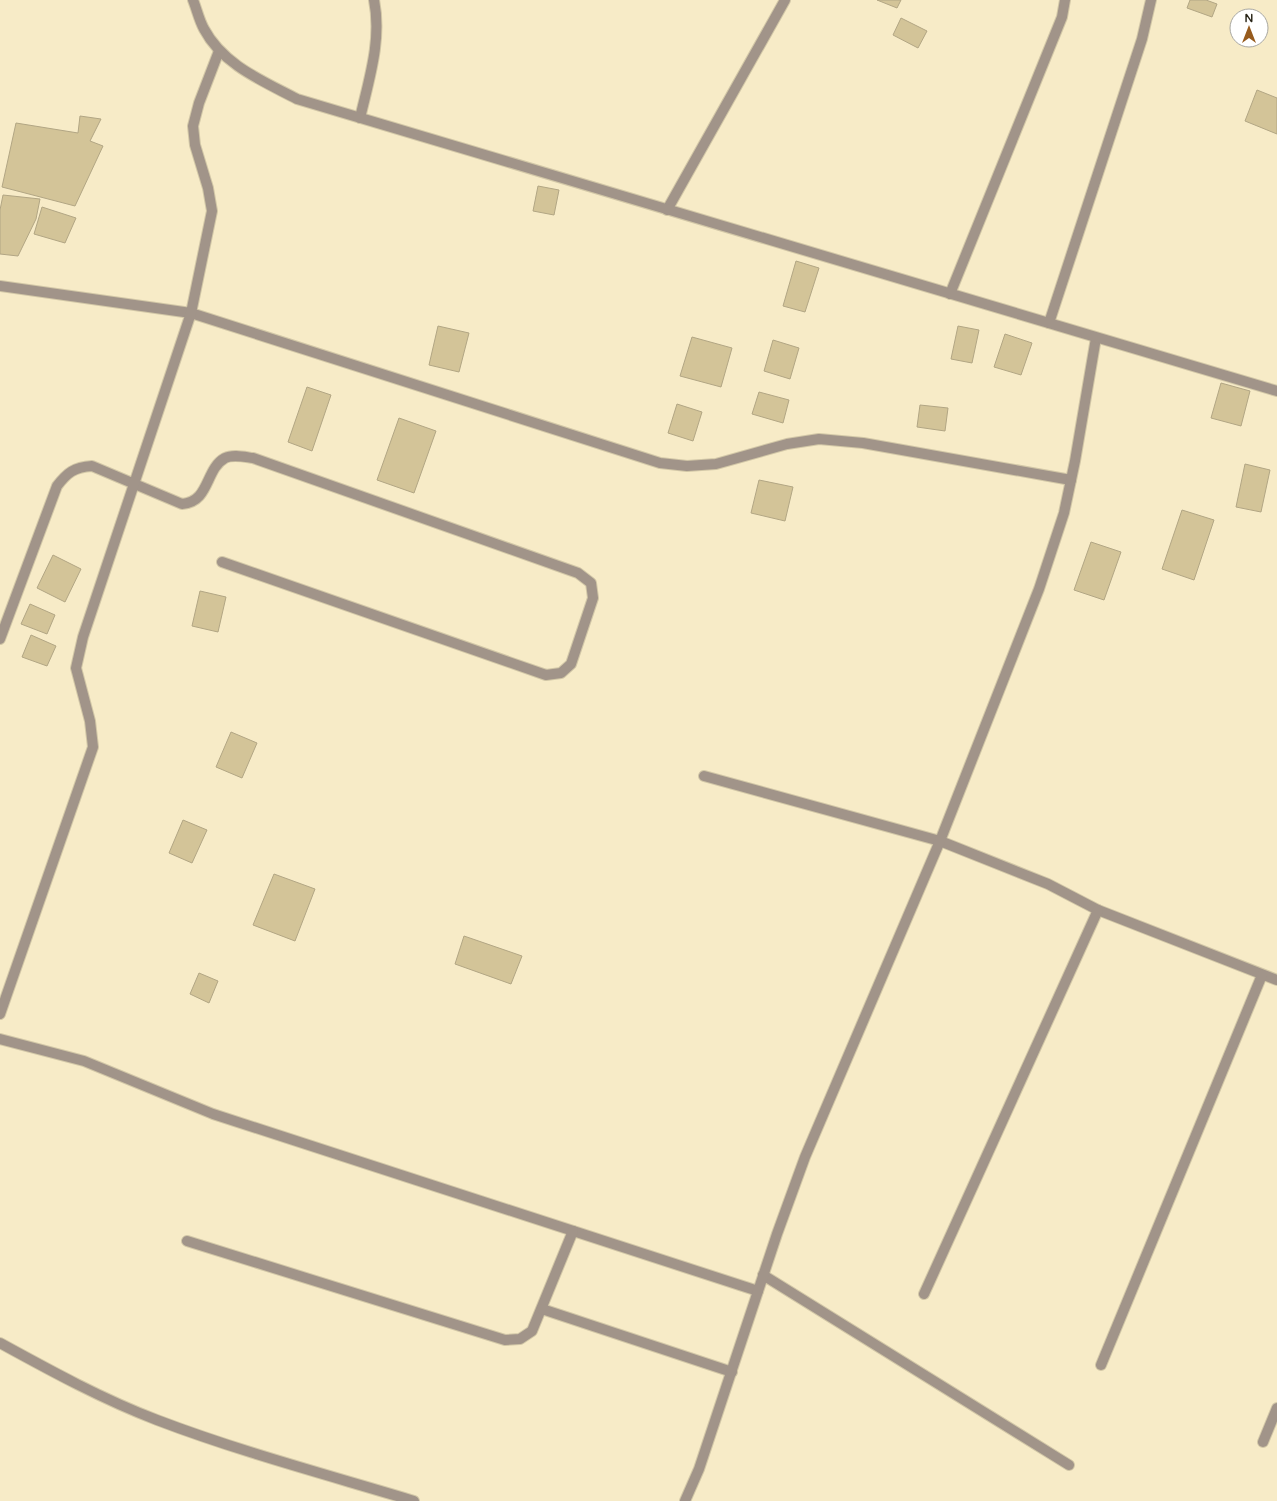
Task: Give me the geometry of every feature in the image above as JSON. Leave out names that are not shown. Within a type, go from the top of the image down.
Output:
[{"type":"street","points":[[193,0],[204,29],[219,50],[243,71],[297,99],[1277,391]]},
{"type":"street","points":[[360,118],[374,59],[378,26],[374,0]]},
{"type":"street","points":[[667,210],[786,0]]},
{"type":"street","points":[[950,294],[1062,17],[1065,0]]},
{"type":"street","points":[[1049,323],[1142,39],[1152,0]]},
{"type":"street","points":[[0,1014],[94,747],[90,721],[76,668],[83,637],[191,313],[212,211],[208,188],[195,145],[193,126],[199,103],[219,50]]},
{"type":"street","points":[[0,286],[191,313],[660,463],[687,466],[716,464],[787,444],[819,439],[863,443],[1071,480]]},
{"type":"street","points":[[685,1501],[699,1469],[763,1275],[805,1157],[940,841],[1039,589],[1064,513],[1096,338]]},
{"type":"street","points":[[0,639],[57,486],[68,472],[80,466],[92,466],[182,504],[191,503],[201,494],[216,466],[225,458],[237,456],[253,458],[578,573],[590,583],[593,598],[571,664],[561,673],[546,675],[222,562]]},
{"type":"street","points":[[704,776],[940,841],[1048,884],[1098,910],[1277,980]]},
{"type":"street","points":[[924,1294],[1098,910]]},
{"type":"street","points":[[1100,1365],[1262,974]]},
{"type":"street","points":[[0,1039],[84,1060],[213,1114],[758,1290]]},
{"type":"street","points":[[187,1241],[505,1340],[520,1339],[532,1331],[573,1231]]},
{"type":"street","points":[[763,1275],[1069,1465]]},
{"type":"street","points":[[542,1309],[732,1372]]},
{"type":"street","points":[[0,1343],[89,1391],[157,1420],[217,1441],[414,1501]]},
{"type":"street","points":[[1263,1442],[1277,1408]]},
{"type":"building","points":[[877,0],[901,0],[897,8]]},
{"type":"building","points":[[1190,0],[1206,0],[1217,4],[1212,17],[1187,8]]},
{"type":"building","points":[[901,18],[927,31],[918,48],[893,35]]},
{"type":"building","points":[[1257,90],[1277,98],[1277,134],[1245,121]]},
{"type":"building","points":[[80,116],[101,119],[90,141],[103,146],[75,206],[2,187],[16,123],[78,133]]},
{"type":"building","points":[[538,186],[559,190],[554,215],[533,211]]},
{"type":"building","points":[[3,195],[40,199],[36,219],[18,256],[0,254],[0,210]]},
{"type":"building","points":[[42,207],[76,218],[65,243],[34,234]]},
{"type":"building","points":[[796,261],[819,268],[805,312],[783,306]]},
{"type":"building","points":[[438,326],[469,333],[459,372],[429,365]]},
{"type":"building","points":[[958,326],[979,330],[972,363],[951,359]]},
{"type":"building","points":[[1005,334],[1032,343],[1021,375],[994,367]]},
{"type":"building","points":[[692,337],[732,348],[721,387],[680,376]]},
{"type":"building","points":[[773,340],[799,348],[790,379],[764,371]]},
{"type":"building","points":[[1221,383],[1250,391],[1241,426],[1211,418]]},
{"type":"building","points":[[307,387],[331,395],[312,451],[288,442]]},
{"type":"building","points":[[759,392],[789,400],[783,423],[752,414]]},
{"type":"building","points":[[677,404],[702,412],[693,441],[668,433]]},
{"type":"building","points":[[920,405],[948,408],[945,431],[917,427]]},
{"type":"building","points":[[399,418],[436,431],[414,493],[377,480]]},
{"type":"building","points":[[1245,464],[1270,470],[1261,512],[1236,507]]},
{"type":"building","points":[[759,480],[793,487],[785,521],[751,513]]},
{"type":"building","points":[[1182,510],[1214,520],[1194,580],[1162,569]]},
{"type":"building","points":[[1091,542],[1121,552],[1104,600],[1074,590]]},
{"type":"building","points":[[53,555],[81,569],[65,602],[37,588]]},
{"type":"building","points":[[200,591],[226,597],[218,632],[192,626]]},
{"type":"building","points":[[30,604],[55,615],[47,634],[21,624]]},
{"type":"building","points":[[31,635],[56,646],[47,666],[22,657]]},
{"type":"building","points":[[231,732],[257,743],[242,778],[216,767]]},
{"type":"building","points":[[183,820],[207,830],[192,863],[169,853]]},
{"type":"building","points":[[274,874],[315,889],[295,941],[253,925]]},
{"type":"building","points":[[464,936],[522,956],[511,984],[455,964]]},
{"type":"building","points":[[199,973],[218,981],[209,1003],[190,994]]}]
